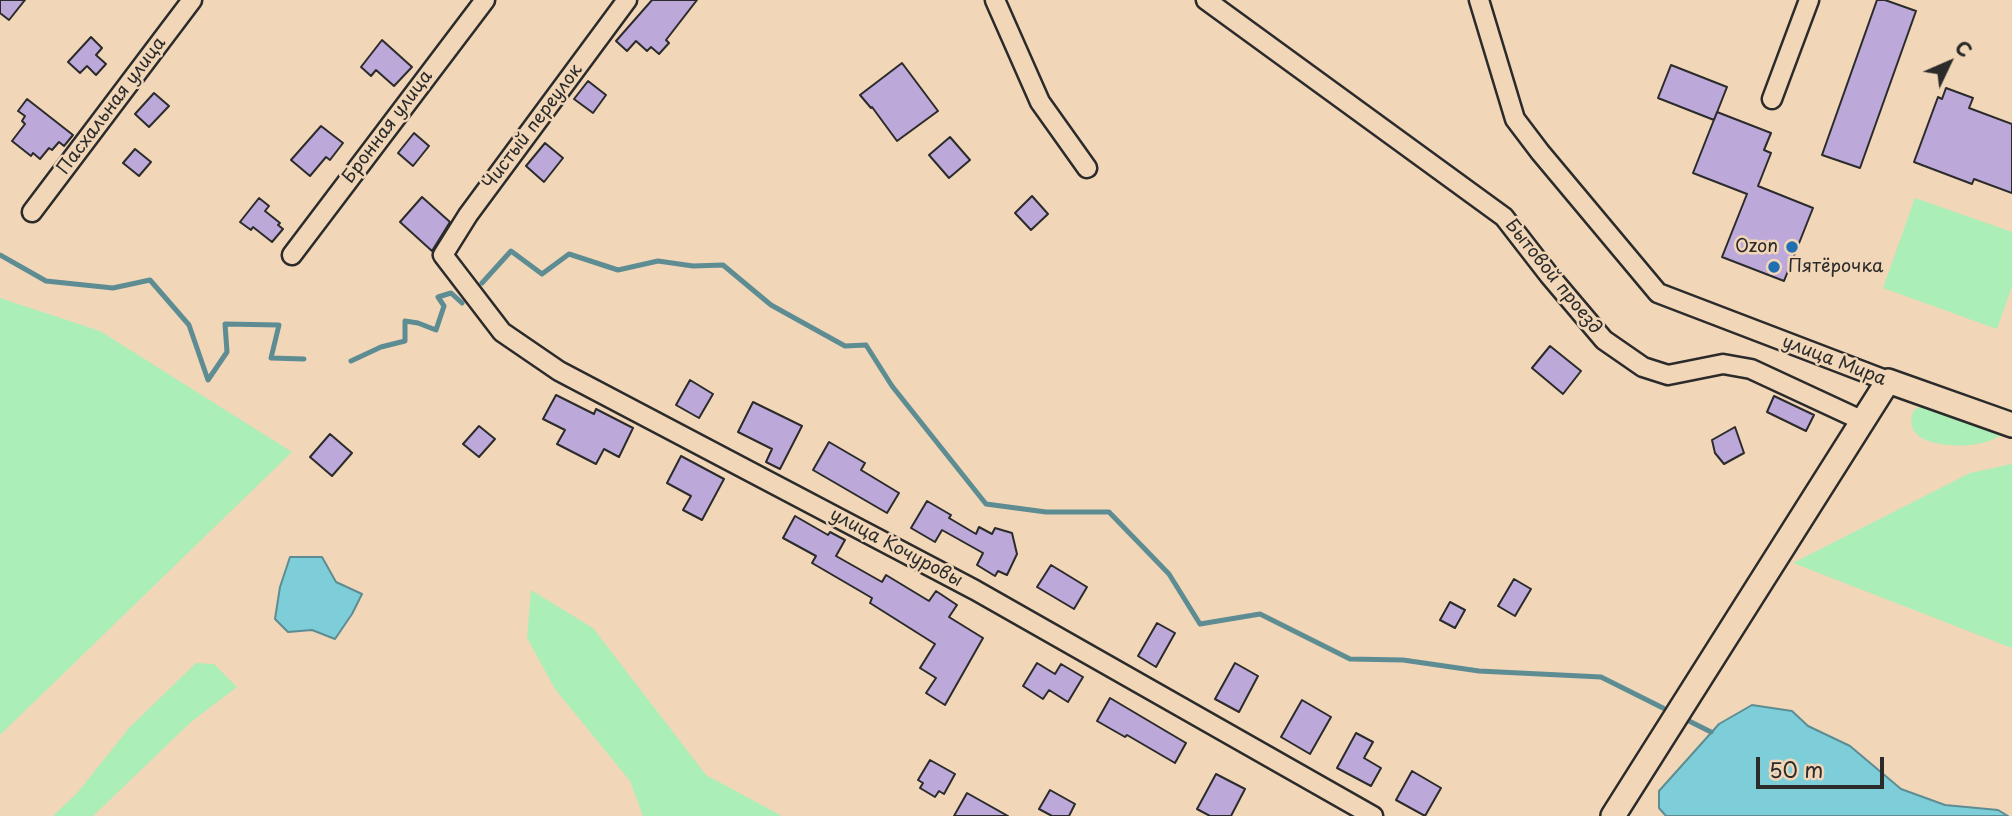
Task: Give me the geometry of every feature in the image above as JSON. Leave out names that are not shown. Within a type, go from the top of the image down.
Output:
[{"type":"street","name":"Пасхальная улица","points":[[32,212],[192,0]]},
{"type":"street","name":"Бронная улица","points":[[292,255],[485,0]]},
{"type":"street","name":"Чистый переулок","points":[[443,255],[468,215],[627,0]]},
{"type":"street","points":[[995,0],[1040,103],[1087,168]]},
{"type":"street","name":"Бытовой проезд","points":[[1206,0],[1504,217],[1604,340],[1643,367],[1668,375],[1723,364],[1751,369],[1863,421]]},
{"type":"street","name":"улица Мира","points":[[1479,0],[1515,119],[1658,293],[1888,382],[2012,425]]},
{"type":"street","points":[[1772,99],[1810,0]]},
{"type":"street","name":"улица Кочуровы","points":[[443,255],[502,332],[559,371],[975,590],[1373,816]]},
{"type":"street","points":[[1613,816],[1888,382]]},
{"type":"green space","points":[[1915,198],[2012,232],[2012,286],[1997,329],[1883,288]]},
{"type":"green space","points":[[0,298],[100,331],[292,452],[0,735]]},
{"type":"green space","points":[[1930,406],[2002,432],[1982,443],[1948,445],[1931,442],[1918,435],[1911,425],[1914,410]]},
{"type":"green space","points":[[2012,464],[2012,648],[1793,563],[1970,473]]},
{"type":"green space","points":[[531,590],[593,628],[706,775],[782,816],[643,816],[630,781],[555,689],[527,638]]},
{"type":"green space","points":[[196,663],[214,664],[237,687],[191,722],[93,816],[53,816],[78,792],[129,728]]},
{"type":"water","points":[[290,557],[322,557],[336,582],[362,594],[335,639],[312,630],[288,632],[275,619],[280,587]]},
{"type":"water","points":[[1752,705],[1792,711],[1808,726],[1850,746],[1901,789],[1945,805],[1998,810],[2008,816],[1666,816],[1659,808],[1659,791],[1719,724]]},
{"type":"building","points":[[0,0],[25,0],[9,20],[0,13]]},
{"type":"building","points":[[652,0],[697,0],[666,40],[669,43],[659,54],[651,47],[647,51],[636,41],[627,51],[616,41]]},
{"type":"building","points":[[1877,0],[1885,0],[1916,11],[1860,168],[1822,155]]},
{"type":"building","points":[[91,37],[102,48],[96,55],[106,64],[96,75],[87,66],[80,73],[68,62]]},
{"type":"building","points":[[382,40],[412,67],[394,86],[376,70],[371,76],[361,67]]},
{"type":"building","points":[[902,63],[938,111],[897,141],[860,95]]},
{"type":"building","points":[[1671,65],[1727,87],[1714,120],[1658,98]]},
{"type":"building","points":[[588,81],[606,95],[593,113],[574,99]]},
{"type":"building","points":[[1946,88],[1973,98],[1969,108],[2012,124],[2012,193],[1974,179],[1972,184],[1914,162],[1938,97],[1942,99]]},
{"type":"building","points":[[154,93],[169,106],[149,127],[135,114]]},
{"type":"building","points":[[27,99],[73,135],[64,146],[59,142],[52,150],[49,148],[40,159],[33,153],[31,156],[12,141],[25,124],[22,121],[25,116],[18,111]]},
{"type":"building","points":[[1717,112],[1771,133],[1764,150],[1771,153],[1758,186],[1813,208],[1784,281],[1722,257],[1747,194],[1693,173]]},
{"type":"building","points":[[321,126],[343,143],[330,160],[326,157],[310,176],[291,160]]},
{"type":"building","points":[[414,133],[429,146],[413,166],[398,153]]},
{"type":"building","points":[[950,137],[970,160],[949,178],[929,155]]},
{"type":"building","points":[[545,143],[563,158],[544,182],[526,166]]},
{"type":"building","points":[[135,149],[151,162],[139,176],[123,163]]},
{"type":"building","points":[[1032,196],[1048,214],[1031,230],[1015,213]]},
{"type":"building","points":[[422,197],[450,222],[432,251],[400,222]]},
{"type":"building","points":[[259,198],[269,206],[265,211],[280,223],[278,225],[283,229],[272,242],[253,227],[251,230],[240,222]]},
{"type":"building","points":[[1550,346],[1581,371],[1563,394],[1532,368]]},
{"type":"building","points":[[690,380],[713,394],[699,418],[676,405]]},
{"type":"building","points":[[556,395],[594,414],[596,409],[633,428],[619,457],[604,449],[596,464],[557,444],[565,430],[543,419]]},
{"type":"building","points":[[1774,396],[1814,415],[1806,431],[1767,412]]},
{"type":"building","points":[[753,402],[802,426],[780,469],[766,462],[772,449],[738,432]]},
{"type":"building","points":[[479,426],[495,439],[479,457],[463,444]]},
{"type":"building","points":[[1735,427],[1744,453],[1724,464],[1715,453],[1712,440]]},
{"type":"building","points":[[330,434],[352,453],[332,476],[310,457]]},
{"type":"building","points":[[829,442],[865,463],[861,470],[899,493],[887,513],[813,470]]},
{"type":"building","points":[[681,456],[724,479],[702,520],[683,510],[691,496],[667,483]]},
{"type":"building","points":[[927,501],[976,534],[979,527],[992,534],[995,528],[1012,533],[1017,554],[1007,575],[998,571],[995,576],[977,565],[983,553],[942,530],[935,542],[911,528]]},
{"type":"building","points":[[795,516],[828,535],[830,532],[845,540],[836,556],[882,582],[886,575],[929,601],[936,591],[957,605],[949,617],[983,638],[945,705],[926,693],[936,678],[920,668],[935,644],[870,603],[872,598],[812,563],[816,556],[783,538]]},
{"type":"building","points":[[1051,565],[1087,587],[1074,609],[1037,587]]},
{"type":"building","points":[[1514,579],[1531,589],[1515,616],[1498,606]]},
{"type":"building","points":[[1450,602],[1465,610],[1455,628],[1440,620]]},
{"type":"building","points":[[1157,623],[1175,633],[1156,667],[1138,656]]},
{"type":"building","points":[[1037,663],[1055,674],[1061,664],[1083,677],[1068,702],[1049,690],[1043,699],[1023,686]]},
{"type":"building","points":[[1235,663],[1258,676],[1239,712],[1215,699]]},
{"type":"building","points":[[1110,698],[1186,743],[1175,763],[1097,721]]},
{"type":"building","points":[[1302,700],[1331,717],[1310,754],[1281,737]]},
{"type":"building","points":[[1356,733],[1373,742],[1364,758],[1381,768],[1371,786],[1337,768]]},
{"type":"building","points":[[930,760],[955,774],[944,794],[939,791],[935,797],[920,788],[923,783],[918,780]]},
{"type":"building","points":[[1412,771],[1441,788],[1425,816],[1396,800]]},
{"type":"building","points":[[1216,774],[1245,789],[1231,816],[1210,816],[1197,809]]},
{"type":"building","points":[[1050,790],[1075,804],[1069,816],[1052,816],[1039,809]]},
{"type":"building","points":[[967,793],[1008,816],[954,816]]},
{"type":"waterway","points":[[482,283],[511,251],[542,274],[569,254],[618,270],[658,261],[693,266],[723,265],[771,305],[845,346],[866,345],[892,386],[986,504],[1046,512],[1109,512],[1169,574],[1200,624],[1260,614],[1350,659],[1403,660],[1479,671],[1601,677],[1663,708]]},
{"type":"waterway","points":[[0,255],[46,281],[113,288],[150,280],[189,325],[208,380],[227,352],[225,324],[279,325],[271,358],[304,359]]},
{"type":"waterway","points":[[351,361],[381,347],[405,341],[405,321],[436,330],[444,306],[438,297],[451,293],[462,303]]},
{"type":"waterway","points":[[1687,720],[1711,732]]},
{"type":"place","name":"Ozon","points":[[1792,247]]},
{"type":"place","name":"Пятёрочка","points":[[1774,267]]}]
